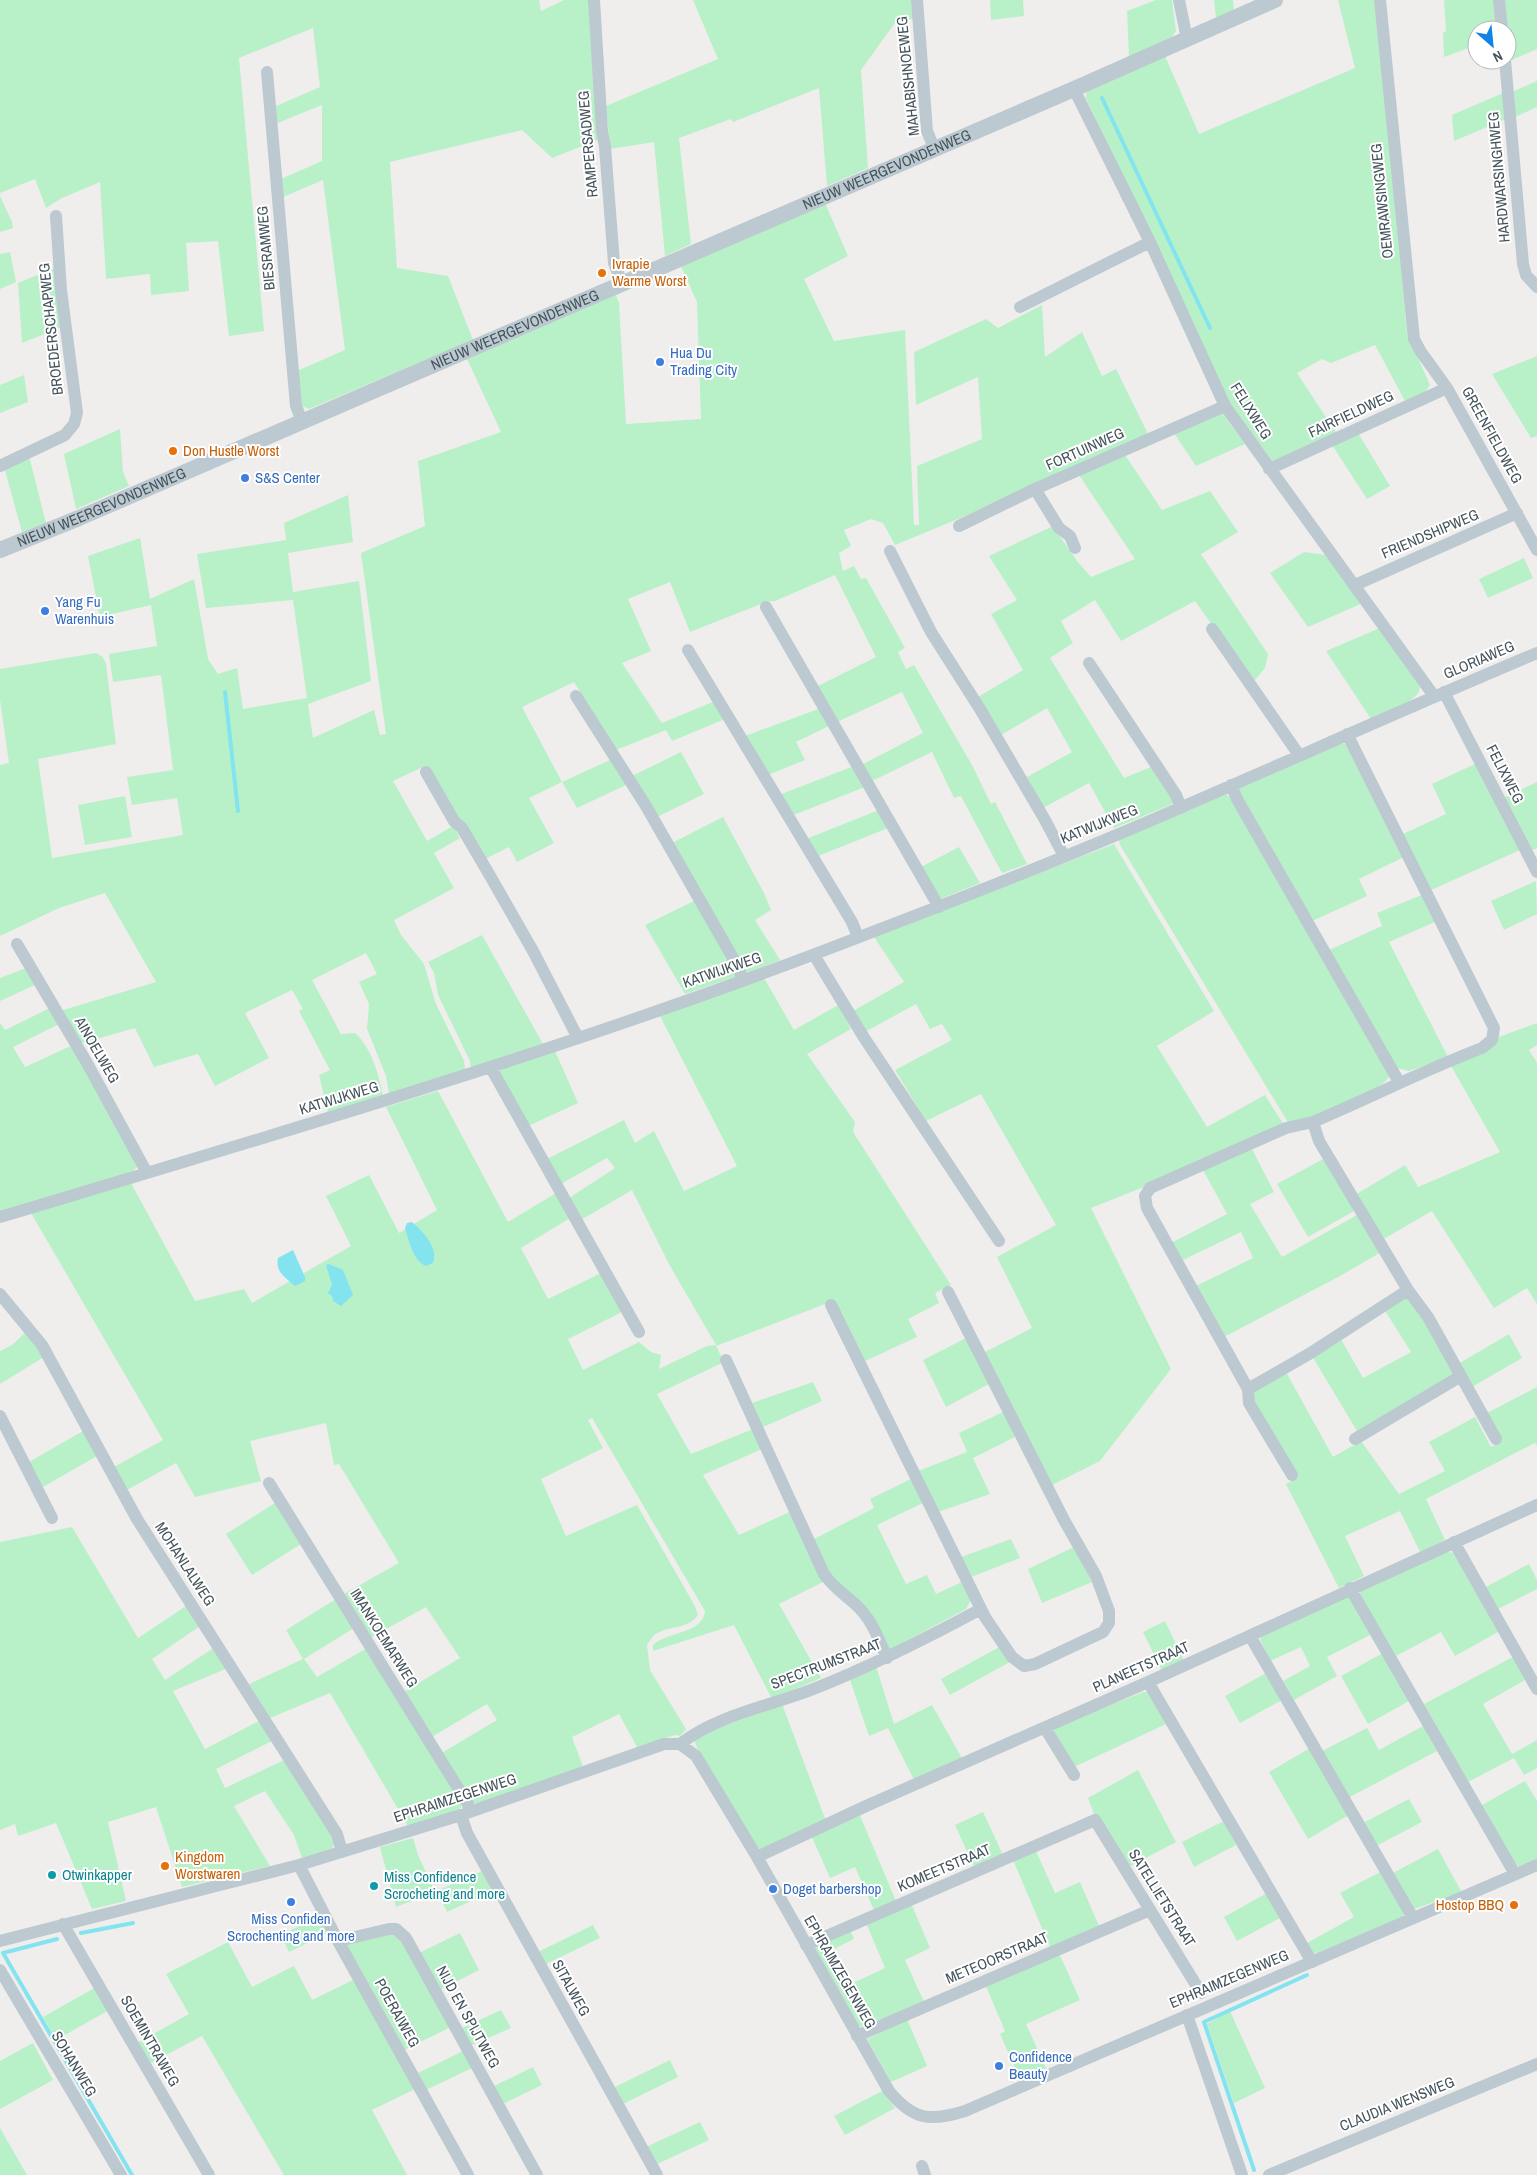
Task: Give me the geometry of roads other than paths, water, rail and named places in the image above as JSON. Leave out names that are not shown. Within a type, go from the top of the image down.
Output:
[{"type":"street","name":"RAMPERSADWEG","points":[[594,0],[602,131],[605,147],[614,263],[622,283]]},
{"type":"street","name":"MAHABISHNOEWEG","points":[[917,0],[927,130],[934,148]]},
{"type":"street","points":[[1180,0],[1187,39]]},
{"type":"street","name":"OEMRAWSINGWEG","points":[[1380,0],[1414,339],[1447,388]]},
{"type":"street","points":[[1499,0],[1501,20]]},
{"type":"street","name":"NIEUW WEERGEVONDENWEG","points":[[0,550],[79,518],[1074,89],[1270,1]]},
{"type":"street","name":"HARDWARSINGHWEG","points":[[1506,70],[1523,264],[1526,275],[1537,287]]},
{"type":"street","name":"BIESRAMWEG","points":[[267,72],[296,406],[302,421]]},
{"type":"street","name":"FELIXWEG","points":[[1074,89],[1150,242],[1225,406],[1355,585],[1439,694],[1537,872]]},
{"type":"street","name":"BROEDERSCHAPWEG","points":[[0,466],[65,435],[74,424],[77,413],[61,290],[56,216]]},
{"type":"street","points":[[1020,307],[1150,242]]},
{"type":"street","name":"FAIRFIELDWEG","points":[[1270,470],[1447,388]]},
{"type":"street","name":"GREENFIELDWEG","points":[[1447,388],[1537,550]]},
{"type":"street","name":"FORTUINWEG","points":[[960,526],[1035,489],[1225,406]]},
{"type":"street","points":[[1035,489],[1059,528],[1070,536],[1075,548]]},
{"type":"street","name":"FRIENDSHIPWEG","points":[[1355,585],[1517,513]]},
{"type":"street","points":[[890,551],[931,632],[980,709],[1064,856]]},
{"type":"street","points":[[766,607],[938,907]]},
{"type":"street","points":[[1212,629],[1299,755]]},
{"type":"street","points":[[688,650],[852,922],[858,937]]},
{"type":"street","name":"GLORIAWEG","points":[[1439,694],[1537,653]]},
{"type":"street","points":[[1089,663],[1176,795],[1181,808]]},
{"type":"street","name":"KATWIJKWEG","points":[[0,1217],[492,1068],[814,955],[938,907],[1181,808],[1439,694]]},
{"type":"street","points":[[576,696],[673,852],[737,965],[743,980]]},
{"type":"street","points":[[1292,1475],[1249,1402],[1248,1389],[1147,1208],[1144,1196],[1150,1188],[1286,1128],[1313,1122],[1364,1100],[1399,1082],[1482,1048],[1492,1040],[1494,1028],[1347,734]]},
{"type":"street","points":[[426,772],[454,821],[462,828],[533,951],[578,1038]]},
{"type":"street","points":[[1231,785],[1237,799],[1399,1082]]},
{"type":"street","name":"AINOELWEG","points":[[17,944],[88,1063],[147,1173]]},
{"type":"street","points":[[814,955],[864,1036],[999,1241]]},
{"type":"street","points":[[492,1068],[639,1332]]},
{"type":"street","points":[[1313,1122],[1320,1141],[1408,1290],[1428,1317],[1496,1440]]},
{"type":"street","points":[[1248,1389],[1309,1354],[1408,1290]]},
{"type":"street","points":[[832,1305],[981,1609],[1012,1657],[1024,1666],[1035,1664],[1103,1632],[1109,1622],[1109,1611],[1096,1576],[1064,1520],[948,1292]]},
{"type":"street","name":"MOHANLALWEG","points":[[0,1294],[42,1345],[137,1519],[337,1834],[342,1852]]},
{"type":"street","points":[[726,1360],[824,1574],[832,1585],[862,1611],[875,1632],[887,1658]]},
{"type":"street","points":[[1355,1439],[1461,1376]]},
{"type":"street","points":[[0,1416],[52,1518]]},
{"type":"street","name":"IMANKOEMARWEG","points":[[269,1483],[468,1804],[465,1813]]},
{"type":"street","name":"PLANEETSTRAAT","points":[[757,1857],[866,1806],[1046,1728],[1250,1636],[1350,1588],[1537,1504]]},
{"type":"street","points":[[1454,1542],[1537,1689]]},
{"type":"street","points":[[1350,1588],[1515,1874]]},
{"type":"street","name":"SPECTRUMSTRAAT","points":[[680,1744],[696,1731],[730,1717],[815,1689],[887,1658],[981,1609]]},
{"type":"street","points":[[1250,1636],[1413,1918]]},
{"type":"street","points":[[1148,1682],[1312,1962]]},
{"type":"street","points":[[1046,1728],[1074,1775]]},
{"type":"street","name":"EPHRAIMZEGENWEG","points":[[0,1941],[299,1865],[465,1813],[664,1744],[680,1744],[696,1756],[757,1857],[889,2091],[901,2106],[922,2117],[934,2118],[947,2117],[965,2111],[1537,1864]]},
{"type":"street","name":"SITALWEG","points":[[465,1813],[467,1833],[657,2175]]},
{"type":"street","name":"SATELLIETSTRAAT","points":[[1095,1820],[1201,1993]]},
{"type":"street","name":"KOMEETSTRAAT","points":[[806,1945],[1095,1820]]},
{"type":"street","name":"POERAIWEG","points":[[299,1865],[338,1941],[468,2175]]},
{"type":"street","name":"METEOORSTRAAT","points":[[857,2036],[1150,1910]]},
{"type":"street","name":"SOEMINTRAWEG","points":[[63,1924],[209,2175]]},
{"type":"street","name":"NIJD EN SPIJTWEG","points":[[338,1941],[389,1928],[396,1930],[406,1938],[537,2175]]},
{"type":"street","name":"SOHANWEG","points":[[0,1970],[121,2175]]},
{"type":"street","points":[[1187,2015],[1242,2175]]},
{"type":"street","name":"CLAUDIA WENSWEG","points":[[1268,2175],[1537,2064]]},
{"type":"water","points":[[412,1222],[432,1245],[434,1251],[433,1263],[426,1266],[418,1260],[408,1239],[405,1228],[407,1223]]},
{"type":"water","points":[[293,1250],[305,1277],[305,1281],[295,1286],[279,1271],[277,1263],[278,1258]]},
{"type":"water","points":[[329,1264],[343,1270],[353,1295],[341,1306],[333,1301],[332,1296],[328,1293],[332,1285],[326,1265]]},
{"type":"waterway","points":[[1102,98],[1210,328]]},
{"type":"waterway","points":[[225,692],[238,811]]},
{"type":"waterway","points":[[81,1933],[133,1923]]},
{"type":"waterway","points":[[57,1939],[3,1953],[132,2175]]},
{"type":"waterway","points":[[1254,2170],[1204,2022],[1307,1975]]},
{"type":"place","name":"Ivrapie Warme Worst","points":[[602,273]]},
{"type":"place","name":"Hua Du Trading City","points":[[660,362]]},
{"type":"place","name":"Don Hustle Worst","points":[[173,451]]},
{"type":"place","name":"S&S Center","points":[[245,478]]},
{"type":"place","name":"Yang Fu Warenhuis","points":[[45,611]]},
{"type":"place","name":"Kingdom Worstwaren","points":[[165,1866]]},
{"type":"place","name":"Otwinkapper","points":[[52,1875]]},
{"type":"place","name":"Miss Confidence Scrocheting and more","points":[[374,1886]]},
{"type":"place","name":"Doget barbershop","points":[[773,1889]]},
{"type":"place","name":"Miss Confiden Scrochenting and more","points":[[291,1902]]},
{"type":"place","name":"Hostop BBQ","points":[[1514,1905]]},
{"type":"place","name":"Confidence Beauty","points":[[999,2066]]}]
